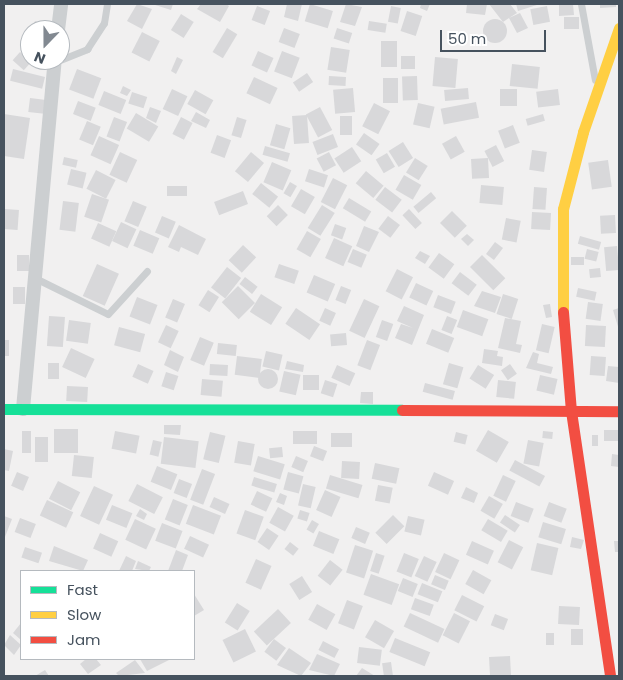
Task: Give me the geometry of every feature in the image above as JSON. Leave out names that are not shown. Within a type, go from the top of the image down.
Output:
[{"type":"street","points":[[59,20],[61,4]]},
{"type":"street","points":[[610,676],[571,411],[561,284],[563,209],[597,90],[619,28]]},
{"type":"street","points":[[23,409],[54,70]]},
{"type":"street","points":[[4,410],[619,411]]},
{"type":"lane","points":[[70,55],[87,49],[104,23],[107,4]]},
{"type":"lane","points":[[581,4],[597,90]]},
{"type":"lane","points":[[35,278],[108,314],[147,270]]},
{"type":"building","points":[[137,4],[152,9],[142,29],[127,21]]},
{"type":"building","points":[[152,4],[173,4],[171,10]]},
{"type":"building","points":[[201,4],[226,4],[229,6],[220,22],[197,9]]},
{"type":"building","points":[[287,4],[302,4],[298,21],[284,17]]},
{"type":"building","points":[[310,4],[333,11],[328,28],[305,21]]},
{"type":"building","points":[[346,4],[362,7],[355,26],[340,22]]},
{"type":"building","points":[[421,4],[430,4],[427,11],[420,8]]},
{"type":"building","points":[[467,4],[487,4],[485,15],[466,13]]},
{"type":"building","points":[[489,4],[510,4],[517,13],[503,22]]},
{"type":"building","points":[[516,4],[540,4],[518,11]]},
{"type":"building","points":[[559,4],[573,4],[574,15],[559,16]]},
{"type":"building","points":[[600,4],[616,4],[616,7],[600,8]]},
{"type":"building","points":[[257,6],[270,11],[265,25],[252,20]]},
{"type":"building","points":[[391,6],[401,8],[398,24],[388,22]]},
{"type":"building","points":[[547,6],[550,22],[533,25],[530,9]]},
{"type":"building","points":[[407,11],[422,16],[416,36],[401,31]]},
{"type":"building","points":[[520,13],[528,28],[517,33],[509,18]]},
{"type":"building","points":[[181,14],[194,22],[184,38],[171,30]]},
{"type":"building","points":[[564,17],[579,17],[579,29],[564,29]]},
{"type":"building","points":[[495,19],[500,20],[506,26],[506,36],[500,42],[495,43],[490,42],[484,36],[483,31],[484,26],[490,20]]},
{"type":"building","points":[[369,21],[387,24],[385,33],[368,30]]},
{"type":"building","points":[[227,28],[237,34],[223,58],[213,52]]},
{"type":"building","points":[[284,28],[300,34],[294,48],[279,42]]},
{"type":"building","points":[[337,28],[352,33],[349,43],[334,38]]},
{"type":"building","points":[[142,32],[160,41],[149,62],[132,52]]},
{"type":"building","points":[[381,41],[397,41],[397,67],[381,67]]},
{"type":"building","points":[[331,47],[350,50],[346,73],[327,70]]},
{"type":"building","points":[[258,51],[274,58],[267,73],[251,66]]},
{"type":"building","points":[[282,51],[300,58],[292,78],[274,72]]},
{"type":"building","points":[[20,52],[20,67],[13,60]]},
{"type":"building","points":[[401,56],[415,56],[415,69],[401,69]]},
{"type":"building","points":[[177,57],[183,60],[176,74],[171,71]]},
{"type":"building","points":[[435,57],[458,59],[455,88],[432,86]]},
{"type":"building","points":[[512,64],[540,67],[538,89],[510,86]]},
{"type":"building","points":[[13,69],[45,77],[42,89],[10,81]]},
{"type":"building","points":[[77,69],[101,78],[93,99],[69,90]]},
{"type":"building","points":[[307,73],[313,82],[299,92],[293,83]]},
{"type":"building","points":[[329,76],[346,77],[346,86],[329,85]]},
{"type":"building","points":[[417,76],[418,100],[403,101],[402,77]]},
{"type":"building","points":[[254,77],[278,88],[270,104],[246,93]]},
{"type":"building","points":[[383,78],[398,78],[398,103],[383,103]]},
{"type":"building","points":[[123,86],[131,90],[127,96],[120,93]]},
{"type":"building","points":[[353,88],[355,112],[335,114],[333,90]]},
{"type":"building","points":[[468,88],[469,99],[445,101],[444,90]]},
{"type":"building","points":[[172,89],[187,96],[178,116],[163,109]]},
{"type":"building","points":[[500,89],[517,89],[517,106],[500,106]]},
{"type":"building","points":[[558,89],[560,105],[538,108],[536,92]]},
{"type":"building","points":[[195,90],[213,100],[206,114],[187,104]]},
{"type":"building","points":[[104,91],[126,100],[121,114],[98,105]]},
{"type":"building","points":[[132,92],[147,97],[144,108],[128,103]]},
{"type":"building","points":[[30,98],[46,100],[44,114],[28,112]]},
{"type":"building","points":[[78,101],[96,108],[91,121],[73,114]]},
{"type":"building","points":[[476,102],[479,118],[444,125],[441,109]]},
{"type":"building","points":[[374,103],[390,111],[378,134],[362,126]]},
{"type":"building","points":[[418,103],[435,107],[430,128],[413,124]]},
{"type":"building","points":[[150,107],[161,111],[156,123],[146,118]]},
{"type":"building","points":[[320,107],[332,130],[318,137],[306,115]]},
{"type":"building","points":[[196,112],[210,120],[206,128],[191,121]]},
{"type":"building","points":[[136,113],[158,126],[149,142],[127,128]]},
{"type":"building","points":[[4,114],[30,118],[24,159],[4,156]]},
{"type":"building","points":[[543,114],[545,121],[528,126],[526,119]]},
{"type":"building","points":[[307,115],[309,143],[294,144],[292,116]]},
{"type":"building","points":[[340,116],[352,116],[352,135],[340,135]]},
{"type":"building","points":[[114,117],[127,122],[120,142],[106,137]]},
{"type":"building","points":[[181,117],[193,123],[184,140],[172,134]]},
{"type":"building","points":[[237,117],[247,120],[241,138],[231,135]]},
{"type":"building","points":[[87,121],[101,127],[93,145],[79,139]]},
{"type":"building","points":[[276,124],[290,128],[284,149],[270,145]]},
{"type":"building","points":[[513,125],[520,143],[505,148],[498,131]]},
{"type":"building","points":[[364,133],[380,144],[372,155],[356,144]]},
{"type":"building","points":[[333,134],[338,147],[317,155],[312,142]]},
{"type":"building","points":[[217,135],[231,140],[225,158],[211,153]]},
{"type":"building","points":[[99,136],[119,145],[111,164],[90,155]]},
{"type":"building","points":[[456,136],[465,152],[451,160],[442,144]]},
{"type":"building","points":[[403,142],[413,158],[399,167],[389,151]]},
{"type":"building","points":[[496,145],[504,161],[493,167],[484,151]]},
{"type":"building","points":[[265,146],[290,153],[288,162],[263,155]]},
{"type":"building","points":[[352,147],[361,161],[344,173],[334,158]]},
{"type":"building","points":[[532,150],[547,152],[544,172],[529,170]]},
{"type":"building","points":[[120,152],[137,160],[127,183],[109,175]]},
{"type":"building","points":[[251,152],[264,163],[248,182],[235,171]]},
{"type":"building","points":[[329,152],[336,165],[324,172],[317,159]]},
{"type":"building","points":[[387,153],[395,167],[384,173],[376,160]]},
{"type":"building","points":[[64,157],[78,160],[76,168],[62,165]]},
{"type":"building","points":[[415,158],[428,166],[419,180],[406,172]]},
{"type":"building","points":[[488,158],[489,178],[472,179],[471,159]]},
{"type":"building","points":[[608,160],[612,187],[592,190],[588,163]]},
{"type":"building","points":[[272,162],[291,170],[283,190],[263,182]]},
{"type":"building","points":[[71,169],[87,173],[83,188],[67,185]]},
{"type":"building","points":[[309,169],[328,175],[324,188],[305,181]]},
{"type":"building","points":[[96,170],[116,180],[106,199],[86,189]]},
{"type":"building","points":[[366,171],[384,186],[373,198],[356,183]]},
{"type":"building","points":[[404,175],[421,185],[413,200],[396,190]]},
{"type":"building","points":[[333,178],[347,185],[335,209],[321,202]]},
{"type":"building","points":[[290,182],[297,186],[290,197],[284,193]]},
{"type":"building","points":[[261,183],[278,197],[269,208],[252,194]]},
{"type":"building","points":[[481,185],[504,187],[502,205],[479,203]]},
{"type":"building","points":[[167,186],[187,186],[187,196],[167,196]]},
{"type":"building","points":[[385,187],[402,200],[392,212],[375,200]]},
{"type":"building","points":[[534,187],[547,188],[545,210],[532,209]]},
{"type":"building","points":[[301,189],[315,197],[305,214],[291,206]]},
{"type":"building","points":[[243,191],[248,204],[219,215],[214,202]]},
{"type":"building","points":[[431,192],[436,198],[419,213],[413,207]]},
{"type":"building","points":[[92,194],[109,200],[101,223],[84,217]]},
{"type":"building","points":[[349,198],[371,211],[365,222],[343,208]]},
{"type":"building","points":[[63,201],[79,203],[75,232],[59,230]]},
{"type":"building","points":[[133,201],[147,207],[138,227],[124,221]]},
{"type":"building","points":[[278,205],[288,215],[277,226],[267,216]]},
{"type":"building","points":[[322,205],[335,213],[320,236],[308,228]]},
{"type":"building","points":[[5,209],[19,210],[18,230],[4,229]]},
{"type":"building","points":[[409,209],[422,223],[415,229],[402,215]]},
{"type":"building","points":[[452,211],[467,226],[455,238],[440,223]]},
{"type":"building","points":[[532,212],[551,213],[550,230],[531,229]]},
{"type":"building","points":[[615,215],[616,233],[601,234],[600,216]]},
{"type":"building","points":[[162,216],[176,222],[169,238],[155,233]]},
{"type":"building","points":[[388,216],[400,225],[390,238],[378,229]]},
{"type":"building","points":[[506,218],[521,221],[517,242],[502,240]]},
{"type":"building","points":[[121,222],[136,229],[128,248],[112,241]]},
{"type":"building","points":[[98,223],[116,231],[109,247],[91,239]]},
{"type":"building","points":[[335,224],[346,228],[342,239],[331,235]]},
{"type":"building","points":[[179,225],[206,239],[198,255],[181,247],[179,252],[168,247]]},
{"type":"building","points":[[364,226],[379,232],[369,252],[356,246]]},
{"type":"building","points":[[140,230],[159,238],[153,254],[133,246]]},
{"type":"building","points":[[307,231],[321,239],[310,257],[296,249]]},
{"type":"building","points":[[467,234],[474,240],[468,246],[461,239]]},
{"type":"building","points":[[580,236],[601,242],[599,250],[578,244]]},
{"type":"building","points":[[334,238],[352,246],[343,266],[325,258]]},
{"type":"building","points":[[495,242],[503,248],[494,260],[486,254]]},
{"type":"building","points":[[243,245],[256,257],[242,273],[229,260]]},
{"type":"building","points":[[617,246],[619,270],[606,271],[604,247]]},
{"type":"building","points":[[353,249],[367,255],[361,268],[348,262]]},
{"type":"building","points":[[587,249],[599,252],[596,262],[585,259]]},
{"type":"building","points":[[420,251],[430,256],[425,264],[415,258]]},
{"type":"building","points":[[439,253],[454,264],[444,279],[428,268]]},
{"type":"building","points":[[17,255],[29,255],[29,271],[17,271]]},
{"type":"building","points":[[482,255],[505,278],[493,290],[470,267]]},
{"type":"building","points":[[571,257],[584,257],[584,265],[571,265]]},
{"type":"building","points":[[97,264],[119,274],[105,306],[83,296]]},
{"type":"building","points":[[279,264],[299,271],[294,284],[274,277]]},
{"type":"building","points":[[227,267],[241,278],[225,299],[211,287]]},
{"type":"building","points":[[600,268],[601,277],[590,278],[589,269]]},
{"type":"building","points":[[397,269],[413,277],[402,299],[386,291]]},
{"type":"building","points":[[460,272],[477,285],[468,296],[452,283]]},
{"type":"building","points":[[314,275],[335,284],[328,301],[307,292]]},
{"type":"building","points":[[245,277],[258,287],[252,294],[239,284]]},
{"type":"building","points":[[416,283],[433,291],[426,306],[409,298]]},
{"type":"building","points":[[238,286],[255,303],[239,319],[222,302]]},
{"type":"building","points":[[341,286],[351,290],[346,304],[335,300]]},
{"type":"building","points":[[13,287],[25,287],[25,304],[13,304]]},
{"type":"building","points":[[578,288],[597,292],[595,301],[576,297]]},
{"type":"building","points":[[208,290],[219,297],[209,312],[198,305]]},
{"type":"building","points":[[482,291],[501,297],[495,313],[474,306]]},
{"type":"building","points":[[261,294],[282,307],[271,325],[250,312]]},
{"type":"building","points":[[503,294],[518,299],[512,319],[497,314]]},
{"type":"building","points":[[438,295],[456,302],[451,314],[433,307]]},
{"type":"building","points":[[137,297],[158,305],[150,324],[129,317]]},
{"type":"building","points":[[173,299],[185,304],[177,322],[165,317]]},
{"type":"building","points":[[364,299],[379,306],[365,338],[349,331]]},
{"type":"building","points":[[588,302],[603,304],[600,321],[586,319]]},
{"type":"building","points":[[550,304],[552,317],[546,318],[543,305]]},
{"type":"building","points":[[404,306],[424,315],[412,345],[395,338],[401,324],[413,328],[397,321]]},
{"type":"building","points":[[296,308],[320,324],[309,340],[285,324]]},
{"type":"building","points":[[325,308],[336,313],[330,326],[319,321]]},
{"type":"building","points":[[619,308],[619,330],[613,310]]},
{"type":"building","points":[[463,310],[488,319],[482,336],[457,327]]},
{"type":"building","points":[[49,316],[65,317],[63,347],[47,346]]},
{"type":"building","points":[[447,316],[457,320],[452,334],[441,330]]},
{"type":"building","points":[[505,318],[521,321],[516,344],[522,345],[520,353],[498,348]]},
{"type":"building","points":[[69,320],[91,323],[88,344],[66,341]]},
{"type":"building","points":[[382,320],[393,324],[387,341],[376,337]]},
{"type":"building","points":[[542,324],[555,327],[549,353],[536,350]]},
{"type":"building","points":[[166,325],[179,331],[171,348],[158,342]]},
{"type":"building","points":[[586,325],[606,326],[605,347],[585,346]]},
{"type":"building","points":[[119,327],[145,334],[140,352],[114,345]]},
{"type":"building","points":[[432,329],[454,338],[448,353],[426,344]]},
{"type":"building","points":[[346,333],[347,345],[331,346],[330,334]]},
{"type":"building","points":[[200,337],[214,343],[204,366],[190,360]]},
{"type":"building","points":[[4,340],[9,340],[9,356],[4,356]]},
{"type":"building","points":[[367,340],[380,345],[370,370],[357,365]]},
{"type":"building","points":[[218,343],[237,345],[236,356],[217,354]]},
{"type":"building","points":[[71,348],[95,359],[86,378],[62,367]]},
{"type":"building","points":[[484,349],[498,351],[497,356],[503,357],[502,366],[482,363]]},
{"type":"building","points":[[170,350],[184,357],[178,372],[164,365]]},
{"type":"building","points":[[266,351],[283,355],[279,370],[262,367]]},
{"type":"building","points":[[533,352],[539,354],[537,363],[553,367],[551,374],[526,368]]},
{"type":"building","points":[[237,356],[262,359],[259,378],[235,375]]},
{"type":"building","points":[[591,356],[606,357],[605,376],[590,375]]},
{"type":"building","points":[[287,361],[304,365],[303,372],[285,369]]},
{"type":"building","points":[[48,363],[59,363],[59,379],[48,379]]},
{"type":"building","points":[[449,363],[463,367],[457,388],[443,384]]},
{"type":"building","points":[[138,364],[154,371],[148,384],[132,377]]},
{"type":"building","points":[[210,364],[228,365],[227,376],[209,375]]},
{"type":"building","points":[[510,364],[517,374],[508,380],[501,370]]},
{"type":"building","points":[[337,365],[355,373],[350,386],[331,378]]},
{"type":"building","points":[[478,365],[494,375],[486,389],[470,379]]},
{"type":"building","points":[[608,366],[619,367],[619,383],[606,381]]},
{"type":"building","points":[[268,369],[275,372],[278,379],[275,386],[268,389],[261,386],[258,379],[261,372]]},
{"type":"building","points":[[284,371],[301,375],[296,395],[279,391]]},
{"type":"building","points":[[166,372],[178,376],[174,390],[161,386]]},
{"type":"building","points":[[303,375],[319,375],[319,390],[303,390]]},
{"type":"building","points":[[540,375],[558,379],[554,395],[536,391]]},
{"type":"building","points":[[202,379],[223,381],[222,397],[201,395]]},
{"type":"building","points":[[325,380],[337,384],[333,397],[321,393]]},
{"type":"building","points":[[498,380],[516,382],[514,399],[496,397]]},
{"type":"building","points":[[425,383],[455,391],[453,400],[423,392]]},
{"type":"building","points":[[67,386],[88,387],[87,402],[66,401]]},
{"type":"building","points":[[361,392],[373,392],[373,404],[360,403]]},
{"type":"building","points":[[164,425],[181,425],[180,435],[164,434]]},
{"type":"building","points":[[54,429],[78,429],[78,453],[54,453]]},
{"type":"building","points":[[488,430],[509,442],[497,463],[476,451]]},
{"type":"building","points":[[604,430],[619,430],[619,441],[604,441]]},
{"type":"building","points":[[22,431],[31,431],[31,453],[22,453]]},
{"type":"building","points":[[115,431],[140,436],[136,453],[112,449]]},
{"type":"building","points":[[293,431],[317,431],[317,444],[293,444]]},
{"type":"building","points":[[543,431],[553,432],[552,439],[542,438]]},
{"type":"building","points":[[210,432],[226,436],[219,463],[203,459]]},
{"type":"building","points":[[456,432],[468,435],[465,445],[454,442]]},
{"type":"building","points":[[331,433],[352,433],[352,447],[331,447]]},
{"type":"building","points":[[592,435],[598,435],[598,446],[592,446]]},
{"type":"building","points":[[35,437],[48,437],[48,462],[35,462]]},
{"type":"building","points":[[164,437],[199,441],[195,468],[161,464]]},
{"type":"building","points":[[153,440],[162,442],[158,457],[150,455]]},
{"type":"building","points":[[528,440],[544,443],[539,467],[523,464]]},
{"type":"building","points":[[238,441],[255,444],[251,466],[234,463]]},
{"type":"building","points":[[314,446],[327,451],[323,461],[310,456]]},
{"type":"building","points":[[282,447],[283,457],[270,458],[269,448]]},
{"type":"building","points":[[4,449],[13,451],[9,471],[4,470]]},
{"type":"building","points":[[612,454],[619,455],[619,467],[611,466]]},
{"type":"building","points":[[74,455],[94,457],[92,478],[72,476]]},
{"type":"building","points":[[258,456],[285,464],[280,479],[253,471]]},
{"type":"building","points":[[296,456],[308,461],[303,472],[291,467]]},
{"type":"building","points":[[515,460],[545,476],[539,487],[509,471]]},
{"type":"building","points":[[342,461],[360,462],[359,479],[341,478]]},
{"type":"building","points":[[375,463],[399,468],[396,484],[372,479]]},
{"type":"building","points":[[157,466],[177,474],[171,490],[151,482]]},
{"type":"building","points":[[202,469],[215,474],[203,505],[190,500]]},
{"type":"building","points":[[17,472],[29,477],[23,491],[11,486]]},
{"type":"building","points":[[288,472],[303,476],[299,494],[283,489]]},
{"type":"building","points":[[434,472],[454,481],[448,495],[428,486]]},
{"type":"building","points":[[330,475],[363,485],[358,498],[326,488]]},
{"type":"building","points":[[503,475],[516,481],[506,502],[493,496]]},
{"type":"building","points":[[254,477],[277,484],[274,493],[251,486]]},
{"type":"building","points":[[179,479],[192,484],[187,498],[174,493]]},
{"type":"building","points":[[58,481],[80,492],[71,510],[49,499]]},
{"type":"building","points":[[137,484],[163,497],[154,514],[128,501]]},
{"type":"building","points":[[303,484],[316,487],[311,508],[298,505]]},
{"type":"building","points":[[378,485],[393,488],[390,504],[375,501]]},
{"type":"building","points":[[94,486],[113,495],[99,525],[80,516]]},
{"type":"building","points":[[466,487],[478,493],[474,503],[461,498]]},
{"type":"building","points":[[325,490],[341,497],[332,517],[316,510]]},
{"type":"building","points":[[257,491],[272,498],[266,512],[251,505]]},
{"type":"building","points":[[280,493],[287,496],[284,505],[276,502]]},
{"type":"building","points":[[489,496],[503,504],[494,519],[480,511]]},
{"type":"building","points":[[214,497],[230,504],[225,514],[210,507]]},
{"type":"building","points":[[173,499],[188,505],[180,525],[165,519]]},
{"type":"building","points":[[47,500],[73,512],[66,528],[40,515]]},
{"type":"building","points":[[516,502],[534,509],[528,523],[511,516]]},
{"type":"building","points":[[549,502],[567,509],[561,523],[544,516]]},
{"type":"building","points":[[112,505],[132,513],[126,528],[106,520]]},
{"type":"building","points":[[193,505],[221,516],[214,534],[186,524]]},
{"type":"building","points":[[278,507],[294,516],[285,531],[269,523]]},
{"type":"building","points":[[140,509],[147,514],[144,520],[136,516]]},
{"type":"building","points":[[245,510],[264,517],[255,540],[236,533]]},
{"type":"building","points":[[300,510],[310,513],[307,522],[297,519]]},
{"type":"building","points":[[393,515],[404,526],[387,544],[375,533]]},
{"type":"building","points":[[505,515],[520,525],[515,533],[500,522]]},
{"type":"building","points":[[4,516],[12,519],[5,537],[4,537]]},
{"type":"building","points":[[408,516],[425,520],[421,535],[404,532]]},
{"type":"building","points":[[20,518],[36,524],[30,538],[15,532]]},
{"type":"building","points":[[135,519],[156,529],[146,550],[125,540]]},
{"type":"building","points":[[488,519],[508,531],[501,542],[481,530]]},
{"type":"building","points":[[312,520],[319,524],[313,534],[306,530]]},
{"type":"building","points":[[543,522],[566,529],[561,544],[538,537]]},
{"type":"building","points":[[162,523],[183,531],[176,549],[155,541]]},
{"type":"building","points":[[356,527],[370,533],[365,544],[351,538]]},
{"type":"building","points":[[267,528],[279,536],[269,550],[257,542]]},
{"type":"building","points":[[319,531],[339,539],[333,554],[313,546]]},
{"type":"building","points":[[100,533],[118,541],[111,557],[93,549]]},
{"type":"building","points":[[190,536],[209,545],[203,558],[184,549]]},
{"type":"building","points":[[572,537],[584,540],[581,549],[570,547]]},
{"type":"building","points":[[509,540],[523,547],[512,570],[498,562]]},
{"type":"building","points":[[472,541],[494,551],[488,564],[466,555]]},
{"type":"building","points":[[614,541],[619,541],[619,552],[615,552]]},
{"type":"building","points":[[290,542],[299,549],[293,556],[284,549]]},
{"type":"building","points":[[537,543],[558,548],[552,575],[531,570]]},
{"type":"building","points":[[355,545],[373,551],[364,578],[346,573]]},
{"type":"building","points":[[54,546],[88,560],[83,570],[49,561]]},
{"type":"building","points":[[25,547],[42,553],[38,563],[21,557]]},
{"type":"building","points":[[176,550],[188,555],[182,570],[168,570]]},
{"type":"building","points":[[376,553],[385,556],[379,574],[370,571]]},
{"type":"building","points":[[404,553],[419,559],[411,578],[397,572]]},
{"type":"building","points":[[444,553],[459,560],[451,579],[435,572]]},
{"type":"building","points":[[126,556],[136,561],[132,570],[119,570]]},
{"type":"building","points":[[424,556],[437,562],[427,582],[415,576]]},
{"type":"building","points":[[256,559],[272,566],[261,590],[245,583]]},
{"type":"building","points":[[330,560],[343,570],[330,586],[318,576]]},
{"type":"building","points":[[138,561],[151,567],[150,570],[135,569]]},
{"type":"building","points":[[473,570],[491,580],[484,594],[465,584]]},
{"type":"building","points":[[371,574],[399,584],[392,605],[363,595]]},
{"type":"building","points":[[435,575],[449,581],[445,590],[431,584]]},
{"type":"building","points":[[302,576],[312,592],[299,600],[289,584]]},
{"type":"building","points":[[403,578],[418,584],[413,597],[398,591]]},
{"type":"building","points":[[422,583],[442,591],[438,602],[418,594]]},
{"type":"building","points":[[462,595],[484,606],[477,621],[454,610]]},
{"type":"building","points":[[195,596],[204,610],[195,615]]},
{"type":"building","points":[[415,598],[434,605],[430,616],[411,609]]},
{"type":"building","points":[[347,600],[363,606],[354,629],[338,623]]},
{"type":"building","points":[[237,603],[250,611],[238,630],[225,623]]},
{"type":"building","points":[[317,604],[335,614],[327,630],[308,620]]},
{"type":"building","points":[[559,606],[580,607],[579,625],[558,624]]},
{"type":"building","points":[[278,609],[291,623],[267,645],[254,632]]},
{"type":"building","points":[[410,613],[444,629],[438,643],[404,627]]},
{"type":"building","points":[[454,613],[470,621],[459,643],[443,635]]},
{"type":"building","points":[[495,614],[508,619],[504,630],[491,625]]},
{"type":"building","points":[[375,620],[394,631],[384,648],[365,637]]},
{"type":"building","points":[[20,624],[20,639],[13,633]]},
{"type":"building","points":[[245,629],[256,651],[233,662],[223,640]]},
{"type":"building","points":[[571,629],[583,629],[583,645],[571,645]]},
{"type":"building","points":[[546,633],[554,633],[554,645],[546,645]]},
{"type":"building","points":[[10,635],[20,644],[20,646],[14,655],[4,645]]},
{"type":"building","points":[[395,638],[430,652],[425,666],[389,652]]},
{"type":"building","points":[[274,639],[286,648],[276,661],[264,652]]},
{"type":"building","points":[[323,641],[339,649],[334,658],[318,650]]},
{"type":"building","points":[[359,647],[382,650],[380,666],[357,663]]},
{"type":"building","points":[[289,648],[311,663],[301,676],[277,665]]},
{"type":"building","points":[[317,654],[340,664],[334,676],[309,670]]},
{"type":"building","points":[[510,656],[511,676],[490,676],[489,657]]},
{"type":"building","points":[[85,660],[97,660],[101,665],[88,674],[80,664]]},
{"type":"building","points":[[135,660],[145,673],[119,676],[116,673]]},
{"type":"building","points":[[141,660],[169,660],[147,671]]},
{"type":"building","points":[[391,662],[393,676],[384,676],[382,663]]},
{"type":"building","points":[[362,668],[375,676],[356,676]]},
{"type":"building","points":[[45,670],[49,676],[35,676]]},
{"type":"traffic: fast","points":[[4,409],[402,410]]},
{"type":"traffic: slow","points":[[563,312],[563,209],[583,132],[619,28]]},
{"type":"traffic: jam","points":[[563,312],[571,411],[610,676]]},
{"type":"traffic: jam","points":[[402,410],[619,411]]}]
